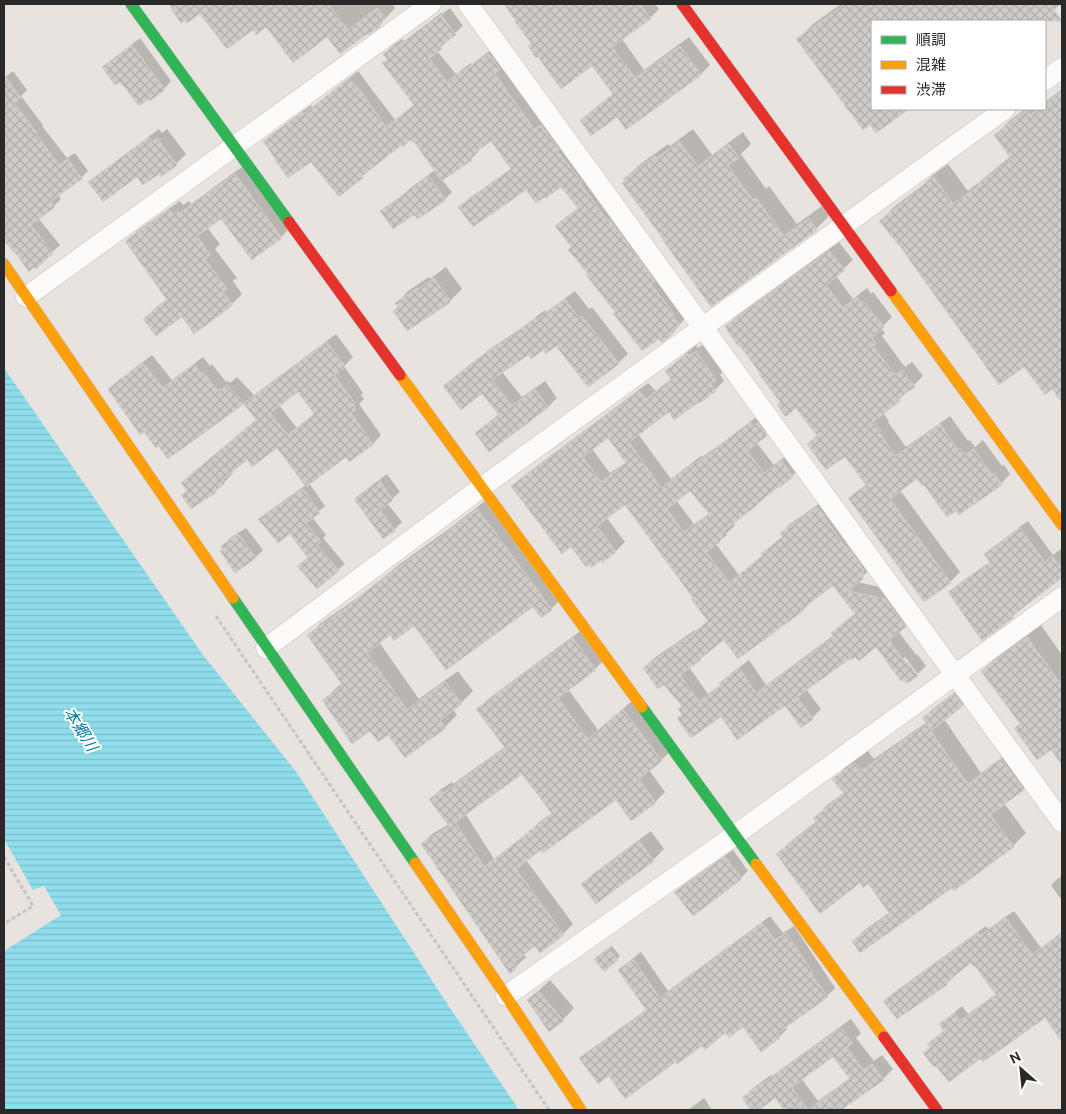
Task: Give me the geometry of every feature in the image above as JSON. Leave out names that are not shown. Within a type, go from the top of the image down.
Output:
[{"type":"street","points":[[131,4],[937,1110]]},
{"type":"street","points":[[26,297],[431,4]]},
{"type":"street","points":[[468,4],[1062,822]]},
{"type":"street","points":[[682,4],[1062,525]]},
{"type":"street","points":[[1046,79],[1062,68]]},
{"type":"street","points":[[266,648],[482,487],[1004,110]]},
{"type":"street","points":[[4,264],[506,996],[581,1110]]},
{"type":"street","points":[[506,996],[735,835],[1062,597]]},
{"type":"path","points":[[211,609],[549,1110]]},
{"type":"path","points":[[4,857],[33,906],[4,924]]},
{"type":"water","name":"本郷川","points":[[4,368],[203,655],[297,773],[444,999],[519,1110],[4,1110],[4,951],[61,915],[44,886],[33,890],[4,839]]},
{"type":"building","points":[[179,4],[328,4],[348,30],[377,8],[386,19],[378,24],[380,27],[340,54],[327,37],[293,63],[266,27],[256,35],[253,30],[227,49],[200,14],[187,23],[185,20],[181,23],[171,9]]},
{"type":"building","points":[[504,4],[640,4],[651,19],[612,47],[635,78],[680,46],[701,75],[626,130],[617,117],[591,136],[580,120],[613,94],[592,66],[561,89],[538,57],[536,58],[528,46],[531,43]]},
{"type":"building","points":[[845,4],[1050,4],[1062,21],[871,20],[871,110],[908,110],[876,133],[870,125],[863,130],[796,39]]},
{"type":"building","points":[[441,15],[456,35],[440,46],[442,49],[429,58],[447,82],[462,70],[489,54],[500,69],[495,73],[496,76],[534,129],[541,125],[559,150],[557,151],[582,182],[580,183],[655,281],[651,284],[680,325],[662,343],[659,339],[642,351],[586,275],[588,274],[568,250],[571,247],[555,226],[578,208],[561,187],[536,203],[526,190],[473,227],[458,207],[511,169],[491,141],[469,157],[472,160],[442,181],[414,142],[410,140],[362,176],[363,178],[339,197],[311,162],[288,178],[275,160],[263,141],[302,112],[304,114],[349,78],[386,127],[414,105],[382,63],[387,59],[383,54],[394,46],[395,48]]},
{"type":"building","points":[[132,45],[165,90],[150,101],[149,99],[139,106],[120,82],[115,85],[102,67]]},
{"type":"building","points":[[4,75],[21,98],[14,103],[59,165],[68,159],[82,179],[51,201],[55,207],[31,225],[53,253],[36,269],[34,267],[29,272],[4,241]]},
{"type":"building","points":[[1062,91],[1062,403],[1052,389],[1045,395],[1024,367],[999,385],[901,248],[879,221],[934,177],[953,204],[1011,159],[994,135],[1026,110],[1030,115],[1038,110],[1046,110],[1046,103]]},
{"type":"building","points":[[149,137],[152,142],[157,138],[177,165],[161,177],[159,174],[143,185],[137,177],[103,202],[88,182]]},
{"type":"building","points":[[679,141],[698,166],[729,144],[739,158],[728,166],[753,200],[756,198],[784,236],[809,218],[817,230],[711,307],[622,183],[625,181],[623,179],[655,156],[657,158]]},
{"type":"building","points":[[235,174],[282,238],[252,260],[221,219],[197,236],[210,255],[205,259],[227,289],[223,292],[233,305],[194,334],[182,317],[156,336],[143,319],[167,300],[125,241],[169,210],[173,215],[178,211],[180,213]]},
{"type":"building","points":[[428,175],[446,200],[418,219],[414,215],[393,229],[380,211]]},
{"type":"building","points":[[829,251],[845,270],[826,285],[843,308],[857,297],[861,303],[863,301],[884,327],[872,338],[876,344],[873,346],[895,375],[902,370],[915,387],[898,399],[900,401],[873,422],[881,431],[879,432],[896,456],[940,424],[958,450],[960,448],[965,455],[974,449],[992,475],[994,473],[1002,485],[959,515],[956,511],[947,517],[924,485],[922,486],[917,479],[890,499],[951,583],[924,602],[848,498],[866,485],[845,457],[826,470],[807,444],[817,436],[796,408],[786,417],[777,405],[780,402],[725,326]]},
{"type":"building","points":[[434,278],[451,302],[407,331],[393,311],[398,307],[395,303]]},
{"type":"building","points":[[565,299],[579,318],[582,316],[619,364],[588,387],[556,346],[546,354],[543,350],[531,359],[528,355],[492,380],[512,406],[535,389],[548,408],[489,452],[475,433],[499,415],[482,394],[461,410],[443,386],[535,318],[536,320]]},
{"type":"building","points":[[327,342],[345,367],[334,375],[355,403],[353,404],[356,409],[351,413],[373,445],[349,462],[346,457],[306,487],[277,448],[252,467],[247,460],[222,480],[225,483],[217,492],[191,509],[181,495],[187,491],[181,483],[256,420],[244,404],[168,459],[158,446],[156,448],[144,432],[140,435],[108,389],[142,362],[163,388],[194,364],[217,390],[219,389],[220,391],[227,385],[244,403]],"holes":[[[298,392],[314,414],[288,435],[270,413]]]},
{"type":"building","points":[[696,351],[716,380],[711,384],[716,391],[674,420],[669,412],[629,442],[661,488],[692,464],[718,448],[750,422],[753,426],[758,423],[767,436],[747,451],[764,473],[781,460],[793,477],[724,531],[727,535],[706,552],[729,583],[782,537],[780,533],[817,507],[863,569],[863,579],[848,591],[885,599],[906,627],[889,640],[906,664],[908,662],[918,676],[908,683],[900,680],[876,647],[859,661],[855,657],[852,660],[851,658],[797,697],[813,719],[801,728],[785,706],[737,740],[721,717],[691,738],[677,718],[682,714],[678,709],[682,706],[664,685],[658,689],[643,668],[686,639],[708,621],[691,599],[693,598],[625,505],[597,526],[616,552],[602,563],[601,560],[591,568],[589,565],[586,567],[571,547],[562,554],[511,486],[639,391],[646,399],[671,380],[665,371],[687,354],[689,356]],"holes":[[[608,438],[626,463],[601,482],[583,457]],[[690,491],[709,514],[684,532],[667,509]],[[833,586],[855,614],[831,633],[834,637],[756,693],[739,668],[719,683],[721,686],[699,702],[680,675],[724,640],[738,659],[802,612],[800,610]]]},
{"type":"building","points":[[379,480],[393,500],[380,510],[395,531],[383,539],[354,499]]},
{"type":"building","points":[[303,489],[320,513],[306,523],[321,542],[317,545],[339,571],[317,589],[297,566],[308,558],[290,534],[278,543],[258,519]]},
{"type":"building","points":[[477,509],[552,610],[541,618],[533,607],[446,670],[414,626],[394,641],[390,635],[367,653],[407,710],[445,682],[462,704],[440,720],[446,728],[405,758],[388,735],[378,742],[370,731],[352,744],[322,700],[343,686],[307,635]]},
{"type":"building","points":[[1020,528],[1045,562],[1052,556],[1062,568],[1062,578],[982,641],[948,592],[990,562],[984,554]]},
{"type":"building","points":[[238,534],[256,558],[235,573],[220,551],[223,549],[221,546]]},
{"type":"building","points":[[1027,637],[1062,686],[1062,765],[1051,750],[1037,760],[1014,728],[1020,724],[981,671]]},
{"type":"building","points":[[573,638],[596,670],[558,698],[588,739],[623,709],[662,761],[639,779],[656,803],[631,821],[616,800],[543,853],[541,850],[516,869],[564,935],[540,953],[535,946],[513,963],[517,967],[510,974],[421,844],[449,826],[429,799],[441,791],[443,793],[505,748],[476,709]],"holes":[[[522,774],[552,814],[484,867],[455,822]]]},
{"type":"building","points":[[954,694],[963,706],[932,730],[922,718]]},
{"type":"building","points":[[926,724],[968,784],[1001,759],[1024,790],[990,815],[1014,847],[954,891],[952,888],[860,953],[852,941],[890,914],[868,884],[863,888],[860,883],[820,914],[776,854],[817,823],[813,818],[844,794],[832,779],[855,763],[861,771]]},
{"type":"building","points":[[639,841],[654,861],[596,904],[581,884]]},
{"type":"building","points":[[725,857],[742,879],[693,916],[674,892]]},
{"type":"building","points":[[1006,918],[1032,955],[1062,932],[1062,1042],[1045,1018],[983,1062],[980,1059],[949,1082],[923,1053],[930,1048],[927,1044],[944,1031],[939,1024],[954,1013],[960,1021],[996,995],[975,966],[971,963],[945,983],[947,985],[897,1019],[883,1001],[978,933],[979,936]]},
{"type":"building","points":[[762,923],[775,940],[786,933],[813,973],[811,974],[828,997],[777,1034],[780,1038],[761,1052],[743,1027],[729,1038],[725,1033],[705,1050],[702,1046],[677,1064],[676,1062],[625,1099],[609,1076],[598,1084],[579,1058],[646,1010],[618,970],[633,959],[660,998]]},
{"type":"building","points":[[608,948],[618,960],[604,972],[594,959]]},
{"type":"building","points":[[538,991],[564,1021],[549,1032],[527,1000]]},
{"type":"building","points":[[841,1028],[852,1043],[847,1048],[863,1070],[872,1064],[884,1080],[841,1110],[784,1110],[775,1098],[759,1110],[751,1110],[742,1098]],"holes":[[[833,1057],[850,1079],[808,1110],[792,1088]]]},
{"type":"traffic: fast","points":[[131,4],[289,222]]},
{"type":"traffic: fast","points":[[233,598],[415,863]]},
{"type":"traffic: fast","points":[[642,707],[756,864]]},
{"type":"traffic: slow","points":[[4,264],[233,598]]},
{"type":"traffic: slow","points":[[891,291],[1062,525]]},
{"type":"traffic: slow","points":[[400,375],[642,707]]},
{"type":"traffic: slow","points":[[415,863],[581,1110]]},
{"type":"traffic: slow","points":[[756,864],[884,1037]]},
{"type":"traffic: jam","points":[[682,4],[891,291]]},
{"type":"traffic: jam","points":[[289,222],[400,375]]},
{"type":"traffic: jam","points":[[884,1037],[937,1110]]}]
